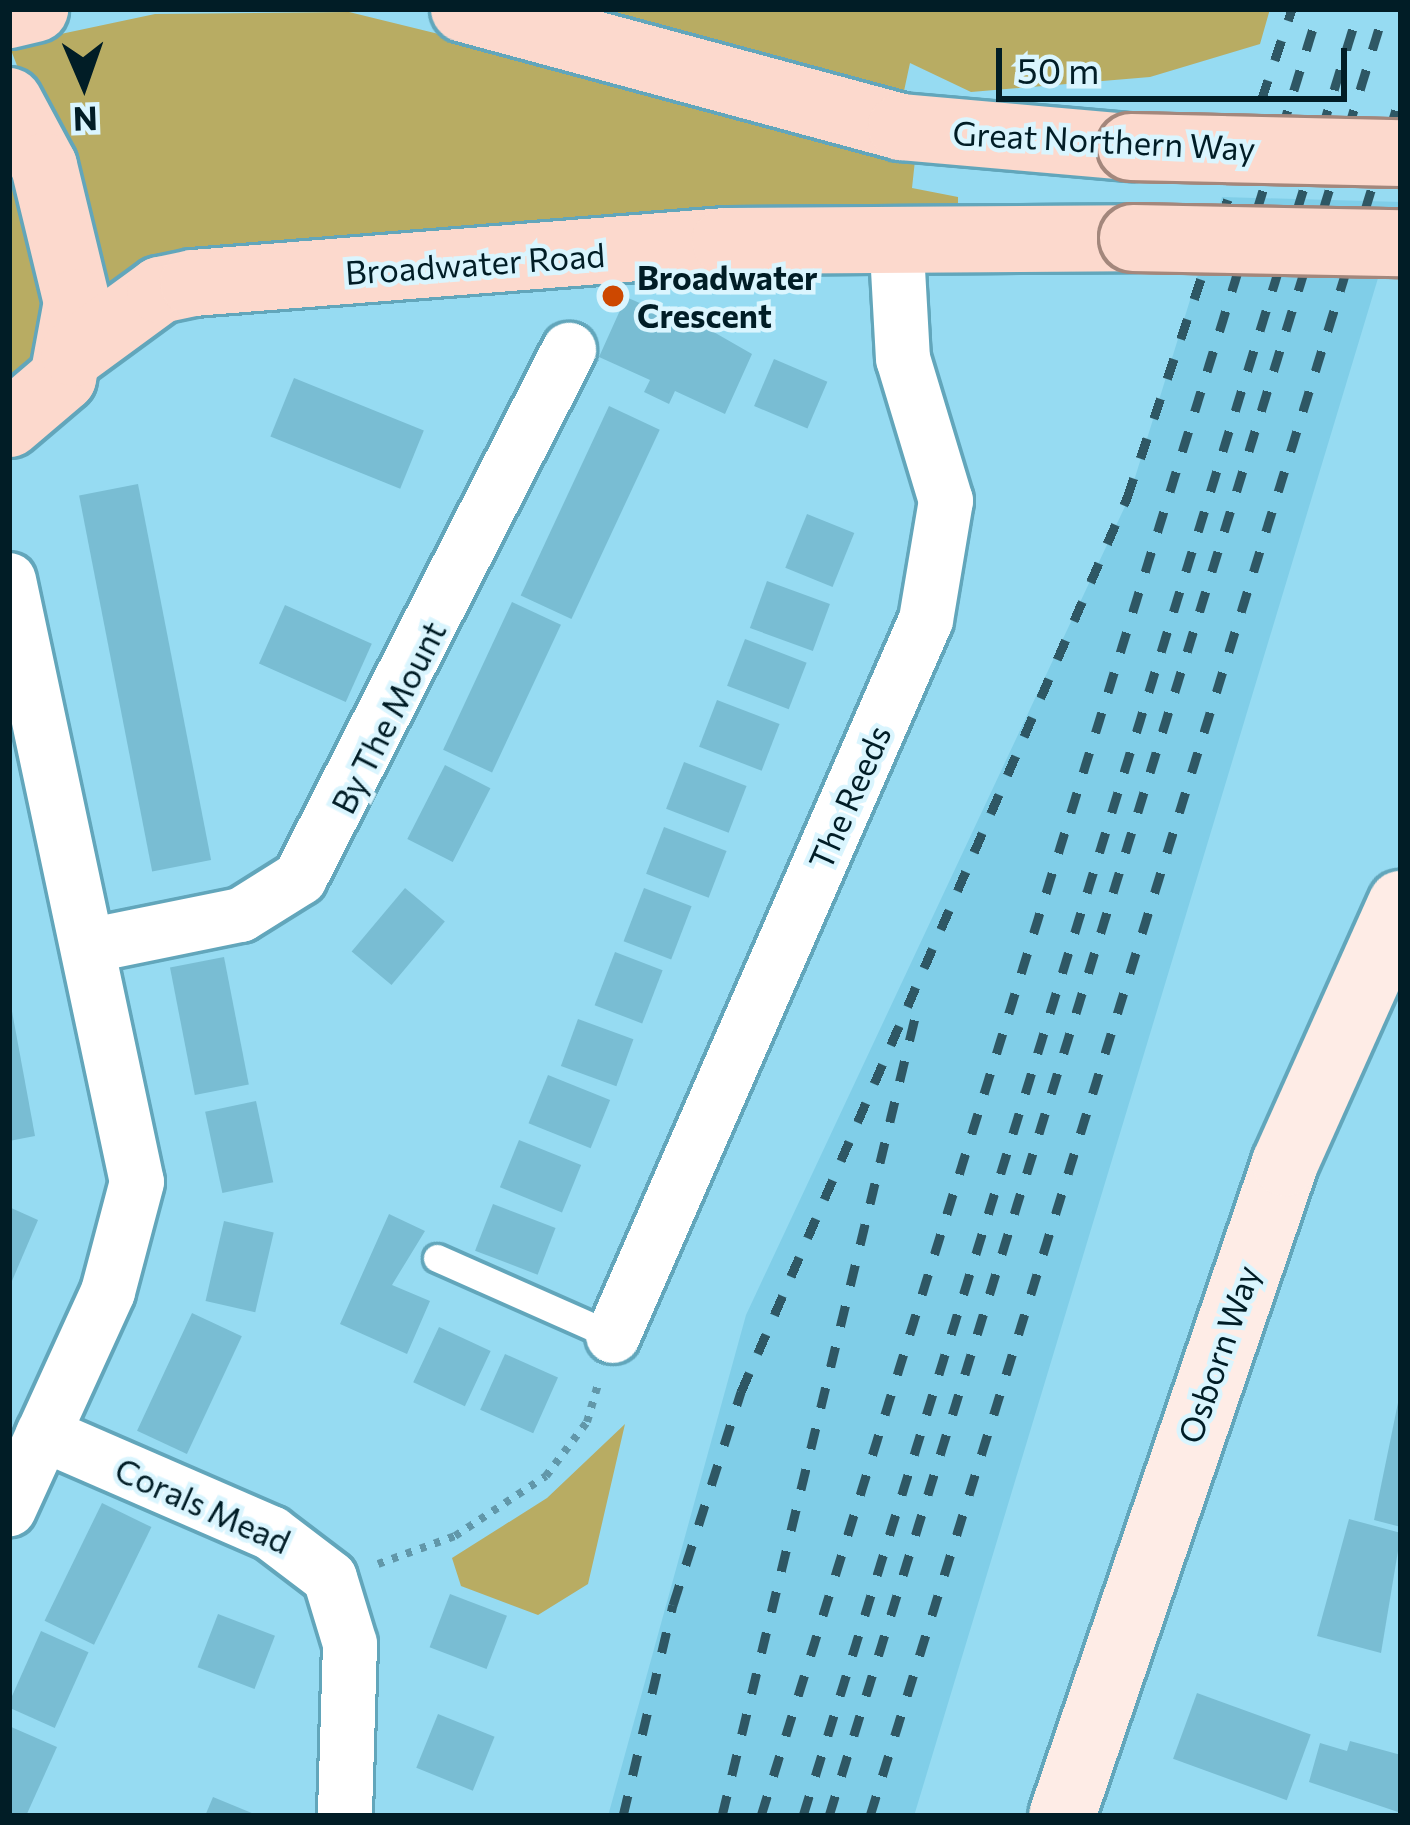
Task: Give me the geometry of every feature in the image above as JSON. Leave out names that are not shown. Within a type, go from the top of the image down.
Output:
[{"type":"main road","points":[[9,15],[35,9]]},
{"type":"main road","name":"Great Northern Way","points":[[464,9],[901,128],[1131,147],[1401,153]]},
{"type":"main road","points":[[9,100],[44,166],[73,264],[74,353],[45,404],[13,435]]},
{"type":"main road","name":"Broadwater Road","points":[[74,353],[142,301],[193,283],[896,234],[1401,243]]},
{"type":"street","name":"The Reeds","points":[[613,1336],[926,620],[946,501],[903,359],[896,234]]},
{"type":"street","name":"By The Mount","points":[[88,946],[242,915],[315,860],[569,350]]},
{"type":"street","points":[[9,580],[31,788],[88,946],[137,1182],[126,1248],[9,1509]]},
{"type":"street","name":"Osborn Way","points":[[1062,1816],[1285,1163],[1401,904]]},
{"type":"street","name":"Corals Mead","points":[[43,1434],[271,1533],[330,1578]]},
{"type":"street","points":[[330,1578],[350,1644],[345,1816]]},
{"type":"lane","points":[[436,1258],[613,1336]]},
{"type":"path","points":[[330,1578],[455,1537],[547,1476],[587,1422],[613,1336]]},
{"type":"shaded area","points":[[556,9],[1270,9],[1260,44],[1150,77],[971,92],[910,63],[901,105]]},
{"type":"shaded area","points":[[349,12],[916,151],[912,188],[958,197],[958,206],[750,208],[106,294],[9,45],[155,14]]},
{"type":"shaded area","points":[[9,160],[50,273],[42,351],[9,383]]},
{"type":"shaded area","points":[[1222,197],[1401,202],[914,1816],[608,1816],[746,1315],[1128,500]]},
{"type":"shaded area","points":[[625,1424],[588,1584],[538,1615],[461,1586],[452,1558],[547,1498]]},
{"type":"building","points":[[626,297],[667,315],[670,307],[752,354],[725,414],[675,391],[669,404],[644,392],[650,380],[599,357]]},
{"type":"building","points":[[774,359],[827,382],[807,429],[754,406]]},
{"type":"building","points":[[294,378],[424,430],[400,489],[270,436]]},
{"type":"building","points":[[609,406],[660,430],[571,619],[521,595]]},
{"type":"building","points":[[138,484],[211,860],[152,871],[79,495]]},
{"type":"building","points":[[807,514],[854,533],[833,587],[785,568]]},
{"type":"building","points":[[767,581],[830,604],[813,651],[750,628]]},
{"type":"building","points":[[512,602],[561,625],[492,773],[443,750]]},
{"type":"building","points":[[285,605],[372,644],[346,702],[259,663]]},
{"type":"building","points":[[745,639],[807,663],[789,709],[727,686]]},
{"type":"building","points":[[717,700],[780,724],[762,771],[699,747]]},
{"type":"building","points":[[684,762],[747,786],[729,833],[666,809]]},
{"type":"building","points":[[445,765],[490,788],[453,862],[407,839]]},
{"type":"building","points":[[664,827],[727,851],[709,898],[646,874]]},
{"type":"building","points":[[405,888],[445,921],[391,985],[352,952]]},
{"type":"building","points":[[644,888],[692,906],[671,959],[624,941]]},
{"type":"building","points":[[615,952],[663,970],[642,1023],[595,1005]]},
{"type":"building","points":[[224,957],[249,1085],[195,1095],[170,967]]},
{"type":"building","points":[[9,1007],[35,1136],[9,1141]]},
{"type":"building","points":[[578,1019],[633,1039],[616,1086],[561,1066]]},
{"type":"building","points":[[548,1075],[610,1100],[591,1148],[529,1123]]},
{"type":"building","points":[[256,1101],[273,1182],[222,1193],[205,1112]]},
{"type":"building","points":[[519,1140],[581,1165],[562,1212],[500,1187]]},
{"type":"building","points":[[493,1204],[556,1228],[538,1275],[475,1251]]},
{"type":"building","points":[[9,1207],[38,1220],[9,1288]]},
{"type":"building","points":[[389,1214],[425,1231],[392,1285],[430,1301],[407,1354],[340,1324]]},
{"type":"building","points":[[224,1221],[274,1232],[255,1312],[206,1301]]},
{"type":"building","points":[[192,1313],[242,1336],[187,1454],[137,1431]]},
{"type":"building","points":[[439,1327],[491,1351],[465,1406],[413,1382]]},
{"type":"building","points":[[505,1354],[558,1378],[533,1433],[480,1410]]},
{"type":"building","points":[[1401,1393],[1401,1527],[1374,1520]]},
{"type":"building","points":[[102,1503],[151,1527],[94,1645],[45,1621]]},
{"type":"building","points":[[1349,1519],[1401,1533],[1381,1653],[1317,1636]]},
{"type":"building","points":[[450,1594],[507,1616],[487,1669],[430,1647]]},
{"type":"building","points":[[218,1614],[275,1636],[255,1689],[198,1667]]},
{"type":"building","points":[[41,1631],[89,1652],[55,1728],[9,1708]]},
{"type":"building","points":[[1197,1693],[1311,1734],[1287,1800],[1173,1759]]},
{"type":"building","points":[[438,1714],[495,1737],[473,1791],[416,1768]]},
{"type":"building","points":[[9,1726],[57,1747],[26,1816],[9,1816]]},
{"type":"building","points":[[1350,1741],[1401,1755],[1401,1813],[1309,1782],[1320,1743],[1347,1751]]},
{"type":"building","points":[[213,1797],[259,1816],[205,1816]]},
{"type":"railway","points":[[623,1816],[673,1605],[741,1392],[1127,498],[1292,9]]},
{"type":"railway","points":[[761,1816],[1319,9]]},
{"type":"railway","points":[[803,1816],[1359,9]]},
{"type":"railway","points":[[829,1816],[1385,9]]},
{"type":"railway","points":[[870,1816],[1401,93]]},
{"type":"railway","points":[[722,1816],[919,1001]]},
{"type":"place","name":"Broadwater Crescent","points":[[613,296]]}]
